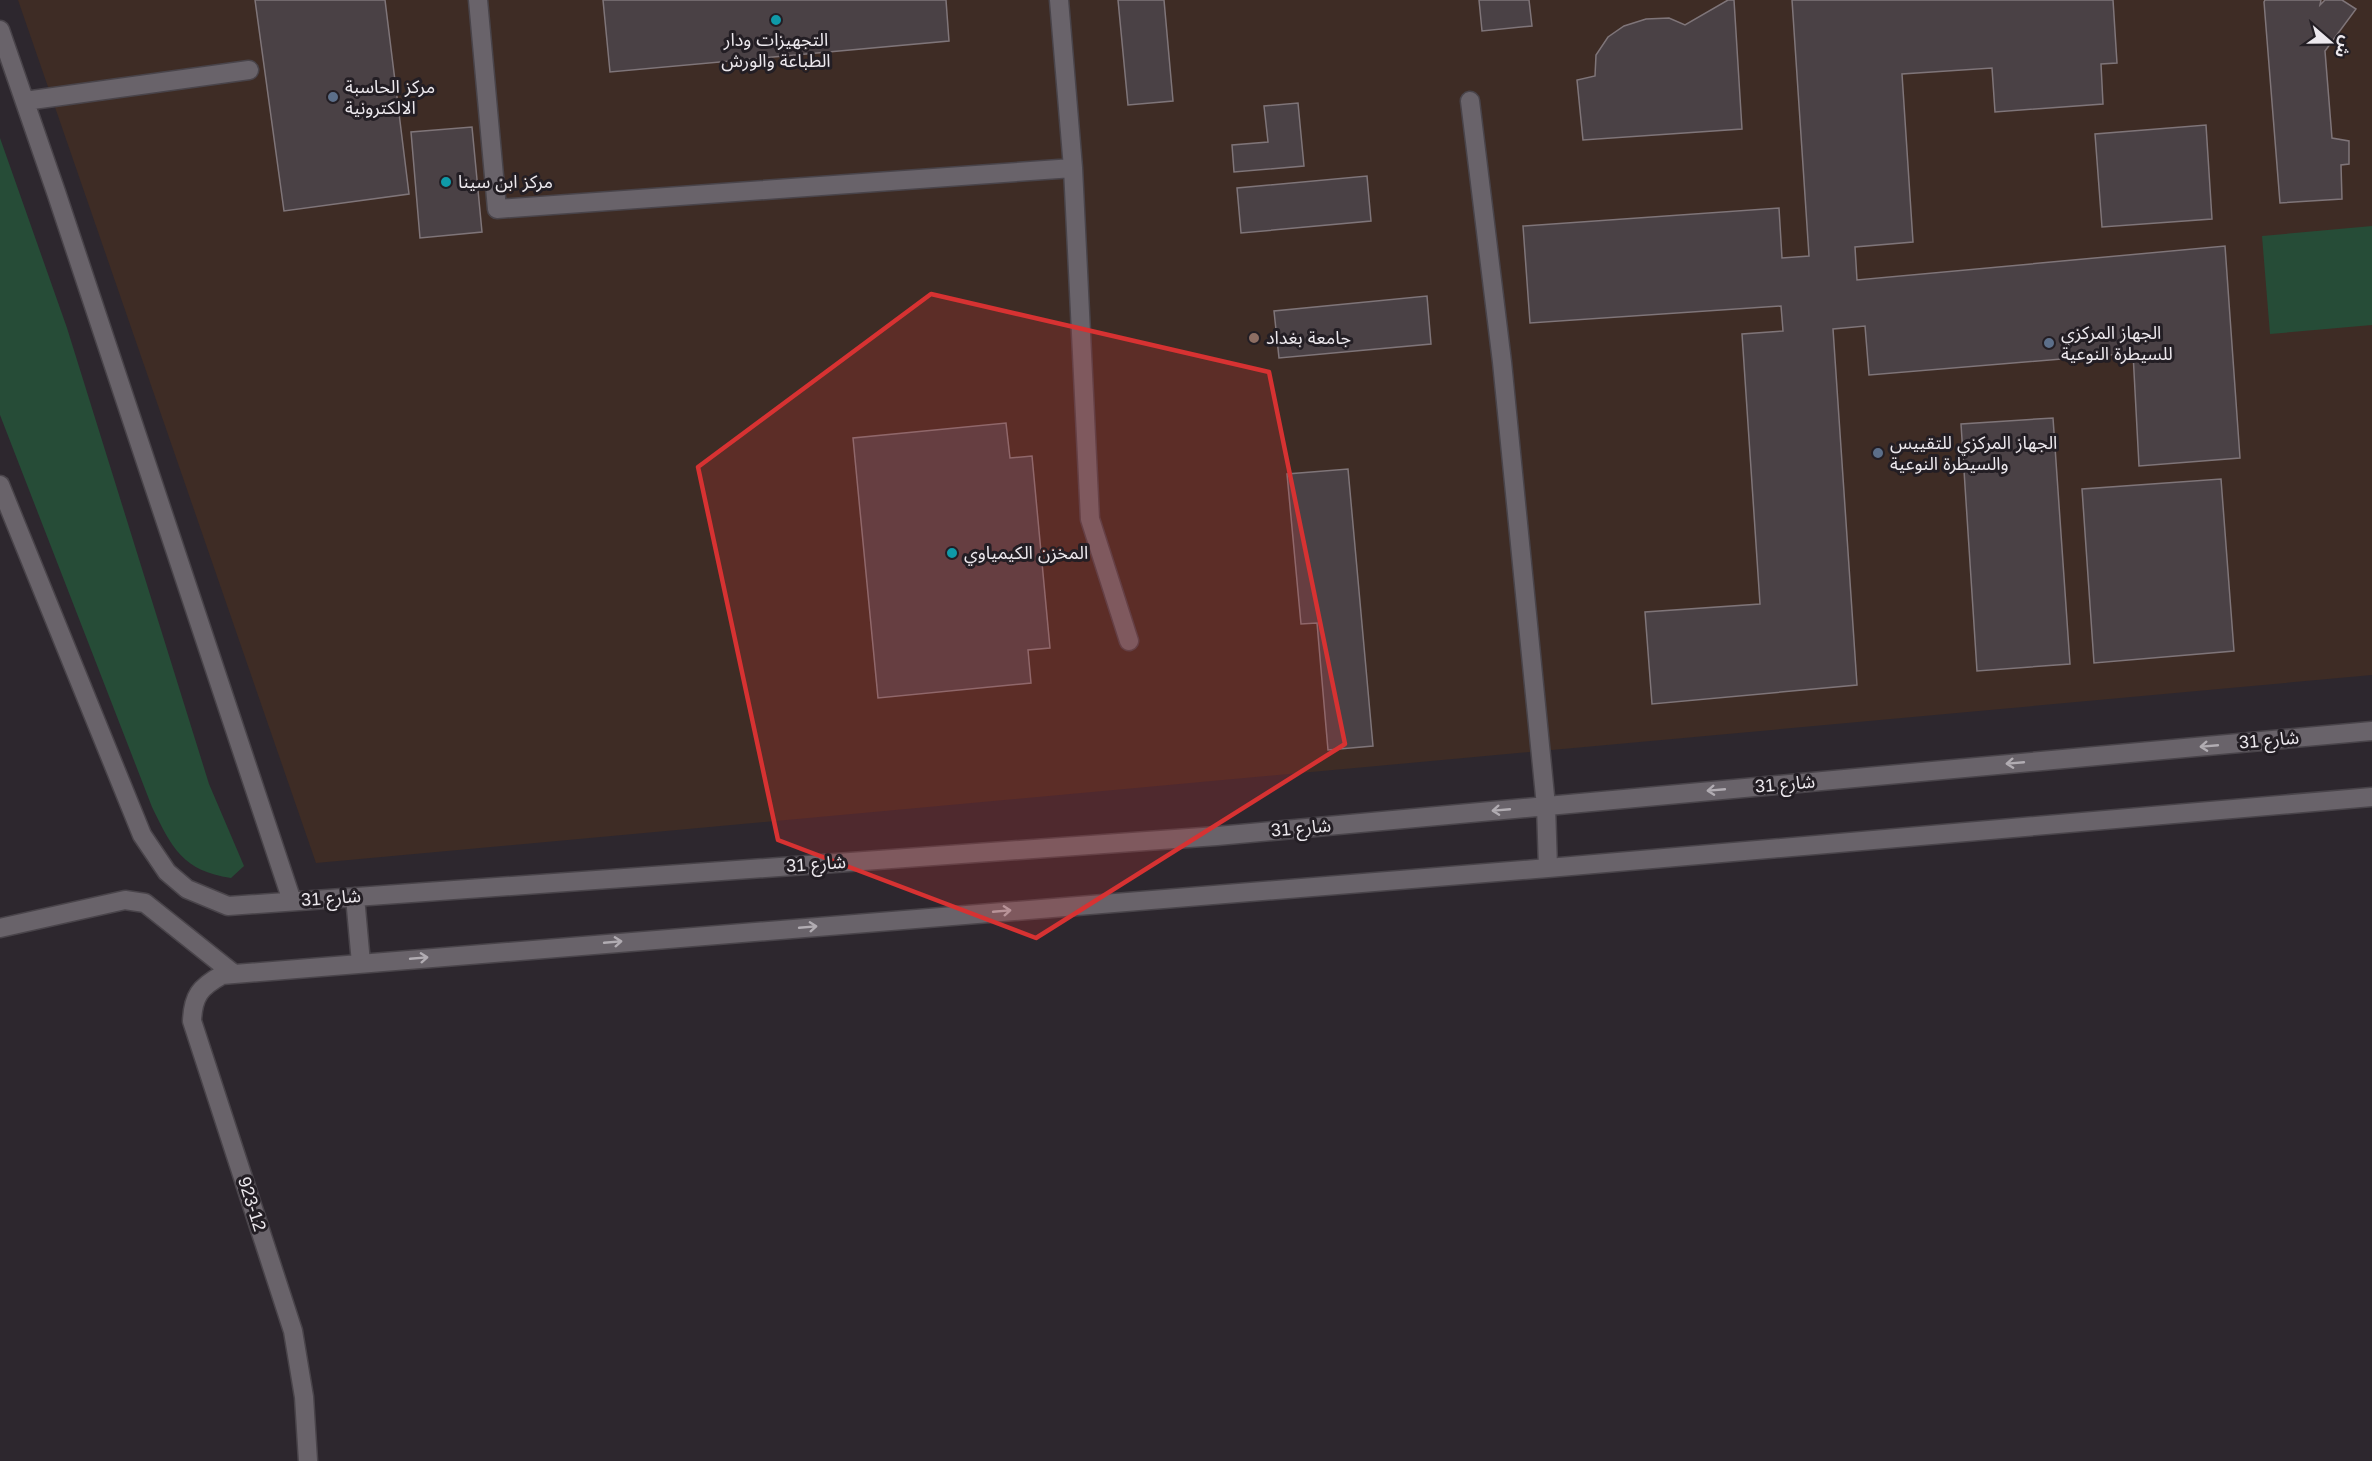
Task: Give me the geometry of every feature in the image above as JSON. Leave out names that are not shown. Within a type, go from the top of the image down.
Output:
[{"type":"street","points":[[478,0],[497,209],[1073,168]]},
{"type":"street","points":[[1059,0],[1073,168],[1090,519],[1129,641]]},
{"type":"street","points":[[0,30],[292,901]]},
{"type":"street","points":[[25,101],[249,70]]},
{"type":"street","points":[[1470,101],[1502,362],[1546,806],[1548,868]]},
{"type":"street","name":"شارع 31","points":[[0,485],[142,835],[167,872],[187,889],[228,906],[1217,836],[2372,731]]},
{"type":"street","points":[[0,928],[125,900],[145,903],[234,974],[1548,868],[2372,797]]},
{"type":"street","points":[[355,897],[361,963]]},
{"type":"street","name":"923-12","points":[[234,974],[216,979],[200,991],[193,1005],[192,1021],[293,1331],[304,1397],[308,1461]]},
{"type":"highlighted area","points":[[931,294],[1269,372],[1345,744],[1036,938],[778,840],[698,467]]},
{"type":"shaded area","name":"جامعة بغداد","points":[[18,0],[2372,0],[2372,675],[316,863]]},
{"type":"green space","points":[[0,138],[67,328],[209,784],[244,866],[231,878],[201,870],[190,863],[173,846],[159,822],[0,415]]},
{"type":"green space","points":[[2372,226],[2372,325],[2270,334],[2262,236]]},
{"type":"building","name":"مركز الحاسبة الالكترونية","points":[[255,0],[385,0],[409,194],[284,211]]},
{"type":"building","name":"التجهيزات ودار الطباعة والورش","points":[[603,0],[946,0],[949,41],[610,72]]},
{"type":"building","points":[[1118,0],[1164,0],[1173,101],[1128,105]]},
{"type":"building","points":[[1479,0],[1529,0],[1532,26],[1482,31]]},
{"type":"building","points":[[1728,0],[1734,0],[1742,129],[1583,140],[1577,80],[1595,76],[1596,55],[1608,37],[1624,26],[1646,19],[1669,18],[1685,25]]},
{"type":"building","name":"الجهاز المركزي للسيطرة النوعية","points":[[1792,0],[2113,0],[2117,63],[2101,64],[2103,104],[1995,112],[1992,68],[1902,74],[1913,242],[1855,247],[1857,280],[2225,246],[2240,458],[2139,466],[2133,353],[1869,375],[1865,326],[1833,329],[1857,685],[1652,704],[1645,612],[1760,604],[1742,334],[1783,331],[1781,306],[1530,323],[1523,226],[1779,208],[1782,258],[1809,256]]},
{"type":"building","points":[[2265,0],[2321,0],[2320,5],[2325,0],[2342,0],[2356,9],[2325,51],[2332,138],[2349,141],[2349,164],[2341,165],[2342,199],[2280,203]]},
{"type":"building","points":[[1298,103],[1304,166],[1234,172],[1232,145],[1268,142],[1264,106]]},
{"type":"building","points":[[2206,125],[2212,219],[2102,227],[2095,134]]},
{"type":"building","name":"مركز ابن سينا","points":[[472,127],[482,232],[420,238],[411,132]]},
{"type":"building","points":[[1367,176],[1371,221],[1241,233],[1237,188]]},
{"type":"building","points":[[1427,296],[1431,344],[1279,358],[1274,311]]},
{"type":"building","points":[[2053,418],[2070,664],[1977,671],[1961,424]]},
{"type":"building","name":"المخزن الكيمياوي","points":[[1006,423],[1010,458],[1032,456],[1050,648],[1028,650],[1031,683],[878,698],[853,438]]},
{"type":"building","points":[[1348,469],[1373,746],[1328,750],[1317,623],[1301,624],[1287,474]]},
{"type":"building","points":[[2221,479],[2234,651],[2094,663],[2082,489]]},
{"type":"place","name":"التجهيزات ودار الطباعة والورش","points":[[776,20]]},
{"type":"place","name":"مركز الحاسبة الالكترونية","points":[[333,97]]},
{"type":"place","name":"مركز ابن سينا","points":[[446,182]]},
{"type":"place","name":"جامعة بغداد","points":[[1254,338]]},
{"type":"place","name":"الجهاز المركزي للسيطرة النوعية","points":[[2049,343]]},
{"type":"place","name":"الجهاز المركزي للتقييس والسيطرة النوعية","points":[[1878,453]]},
{"type":"place","name":"المخزن الكيمياوي","points":[[952,553]]}]
